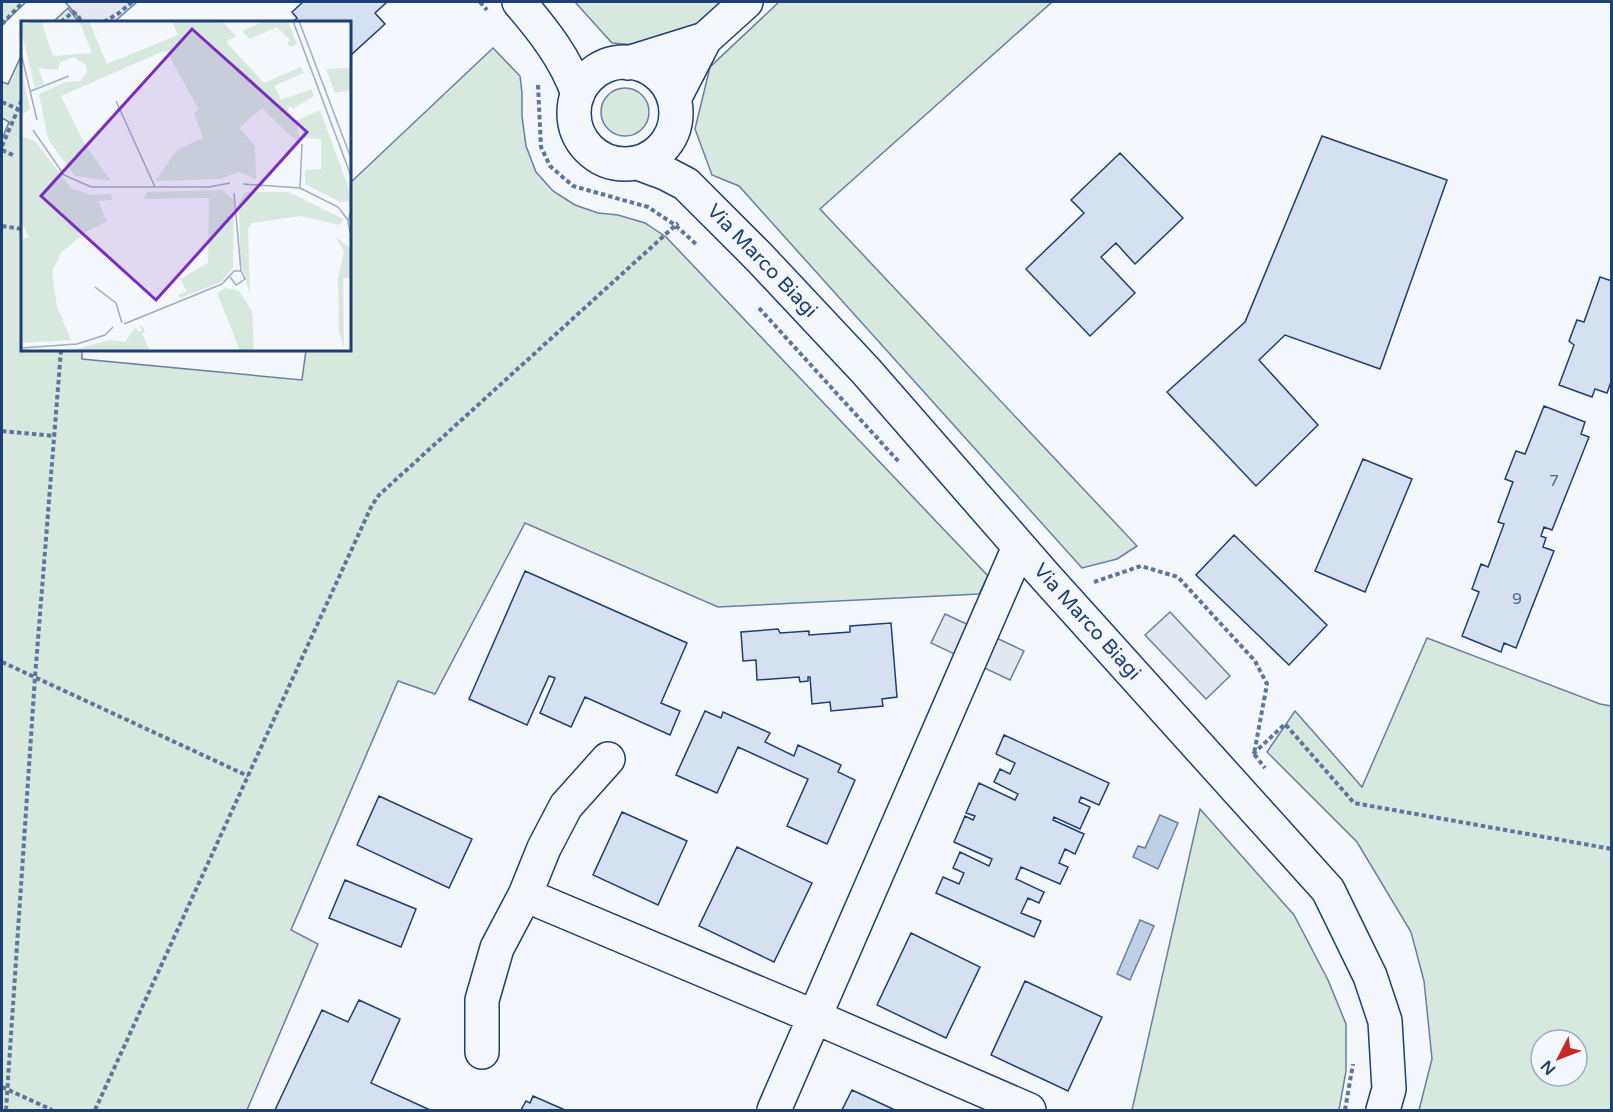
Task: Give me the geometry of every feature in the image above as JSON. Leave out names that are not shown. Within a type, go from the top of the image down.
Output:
[{"type":"street","points":[[674,99],[705,39],[746,2]]},
{"type":"street","points":[[505,8],[548,36],[576,60],[615,65],[643,66],[657,74],[668,85],[674,99],[676,114],[669,140],[650,158],[638,163],[622,164],[606,160],[592,152],[582,140],[576,125],[574,110],[578,94],[588,79],[615,65],[705,39]]},
{"type":"street","points":[[548,36],[572,75],[578,94]]},
{"type":"street","name":"Via Marco Biagi","points":[[669,140],[686,184]]},
{"type":"street","name":"Via Marco Biagi","points":[[638,163],[664,172],[686,184],[759,257],[866,371],[1019,547],[1328,890],[1370,976],[1386,1021],[1389,1089],[1383,1110]]},
{"type":"street","points":[[774,1110],[1019,547]]},
{"type":"street","points":[[482,1052],[482,1000],[497,948],[525,895],[544,848],[566,806],[608,759]]},
{"type":"street","points":[[525,895],[816,1017],[1029,1110]]},
{"type":"path","points":[[2,24],[23,2]]},
{"type":"path","points":[[106,21],[132,2]]},
{"type":"path","points":[[480,2],[505,8]]},
{"type":"path","points":[[62,21],[73,12],[78,15],[81,21]]},
{"type":"path","points":[[538,76],[541,147],[550,166],[573,186],[648,207],[675,225],[702,249]]},
{"type":"path","points":[[2,102],[18,110]]},
{"type":"path","points":[[13,155],[2,148],[21,102]]},
{"type":"path","points":[[95,1110],[372,506],[380,495],[675,225]]},
{"type":"path","points":[[2,226],[21,229]]},
{"type":"path","points":[[758,308],[904,468]]},
{"type":"path","points":[[6,1110],[34,677],[61,351]]},
{"type":"path","points":[[2,431],[54,436]]},
{"type":"path","points":[[2,662],[248,776]]},
{"type":"path","points":[[1226,778],[1286,724],[1354,803],[1611,849]]},
{"type":"path","points":[[1345,1110],[1353,1066],[1352,1055]]},
{"type":"path","points":[[2,1087],[52,1110]]},
{"type":"shaded area","points":[[2,2],[26,2],[2,25]]},
{"type":"shaded area","points":[[65,2],[137,2],[115,21],[82,21]]},
{"type":"shaded area","points":[[575,2],[729,2],[698,30],[647,46],[612,43]]},
{"type":"shaded area","points":[[779,2],[1052,2],[820,209],[1137,546],[1117,559],[1082,568],[739,186],[712,175],[695,129],[710,67]]},
{"type":"shaded area","points":[[68,8],[78,21],[54,21]]},
{"type":"shaded area","points":[[493,48],[520,76],[526,146],[536,172],[553,191],[575,205],[598,213],[618,215],[645,223],[666,237],[988,576],[979,594],[718,607],[525,523],[435,694],[398,681],[291,930],[318,944],[247,1110],[2,1110],[2,139],[9,122],[2,118],[2,82],[8,84],[21,56],[21,351],[82,351],[82,359],[302,380],[306,351],[351,351],[351,182]]},
{"type":"shaded area","points":[[620,88],[630,88],[642,95],[649,107],[649,117],[642,129],[630,136],[620,136],[605,125],[601,117],[601,107],[612,92]]},
{"type":"shaded area","points":[[1170,612],[1230,676],[1206,699],[1145,635]]},
{"type":"shaded area","points":[[945,614],[1024,651],[1010,680],[931,643]]},
{"type":"shaded area","points":[[1427,638],[1600,704],[1611,706],[1611,1110],[1419,1110],[1432,1059],[1424,981],[1411,932],[1357,842],[1267,752],[1295,711],[1362,787]]},
{"type":"shaded area","points":[[1200,809],[1294,915],[1328,980],[1346,1024],[1346,1071],[1339,1110],[1132,1110]]},
{"type":"water","points":[[1160,815],[1178,823],[1158,869],[1133,857],[1138,846],[1145,848]]},
{"type":"water","points":[[1140,920],[1154,926],[1130,980],[1117,974]]},
{"type":"building","points":[[303,2],[387,2],[375,13],[385,24],[352,54],[351,21],[294,21],[297,18],[292,12]]},
{"type":"building","points":[[1322,136],[1447,180],[1380,369],[1285,335],[1259,360],[1318,425],[1256,486],[1167,392],[1245,322]]},
{"type":"building","points":[[1120,153],[1183,218],[1135,264],[1116,243],[1101,257],[1135,293],[1090,336],[1026,269],[1084,213],[1071,200]]},
{"type":"building","points":[[1600,277],[1612,281],[1612,379],[1607,393],[1595,389],[1592,397],[1559,385],[1574,345],[1569,341],[1577,320],[1584,322]]},
{"type":"building","points":[[1544,406],[1585,422],[1581,434],[1589,437],[1552,530],[1544,527],[1541,536],[1546,538],[1543,547],[1554,551],[1516,648],[1504,643],[1501,652],[1462,636],[1479,592],[1472,589],[1481,564],[1488,567],[1504,524],[1498,522],[1513,482],[1505,479],[1516,451],[1525,454]]},
{"type":"building","points":[[1363,459],[1412,479],[1365,592],[1315,571]]},
{"type":"building","points":[[1234,535],[1327,625],[1289,665],[1196,575]]},
{"type":"building","points":[[525,571],[687,643],[661,703],[680,711],[670,735],[585,697],[571,727],[540,713],[555,678],[549,676],[527,725],[469,699]]},
{"type":"building","points":[[891,623],[897,697],[882,699],[883,706],[831,711],[830,702],[812,704],[810,677],[808,681],[800,682],[799,677],[757,680],[756,660],[743,661],[741,632],[778,629],[780,633],[809,631],[809,635],[850,632],[850,626]]},
{"type":"building","points":[[705,711],[721,718],[723,712],[770,733],[765,742],[794,756],[798,745],[841,765],[838,772],[855,780],[827,844],[787,826],[808,779],[738,747],[717,793],[676,775]]},
{"type":"building","points":[[1004,735],[1109,783],[1099,805],[1081,797],[1079,802],[1090,807],[1080,829],[1054,817],[1053,820],[1084,834],[1075,854],[1065,849],[1059,863],[1068,867],[1060,884],[1021,867],[1016,879],[1044,892],[1039,903],[1028,898],[1021,913],[1041,921],[1034,937],[936,893],[943,877],[959,884],[964,873],[953,868],[960,852],[989,866],[992,859],[954,842],[965,816],[973,820],[975,816],[966,813],[979,783],[1015,800],[1018,794],[994,782],[1000,769],[1010,774],[1015,763],[996,754]]},
{"type":"building","points":[[379,796],[472,839],[449,888],[357,845]]},
{"type":"building","points":[[622,812],[687,841],[658,905],[593,875]]},
{"type":"building","points":[[737,847],[812,883],[774,962],[699,926]]},
{"type":"building","points":[[345,880],[416,909],[401,947],[329,918]]},
{"type":"building","points":[[911,933],[980,967],[946,1038],[877,1005]]},
{"type":"building","points":[[1025,981],[1102,1017],[1068,1091],[991,1055]]},
{"type":"building","points":[[359,1000],[400,1019],[371,1083],[430,1110],[275,1110],[322,1010],[348,1022]]},
{"type":"building","points":[[852,1090],[895,1110],[842,1110]]},
{"type":"building","points":[[533,1096],[565,1110],[521,1110],[526,1101],[530,1103]]}]
